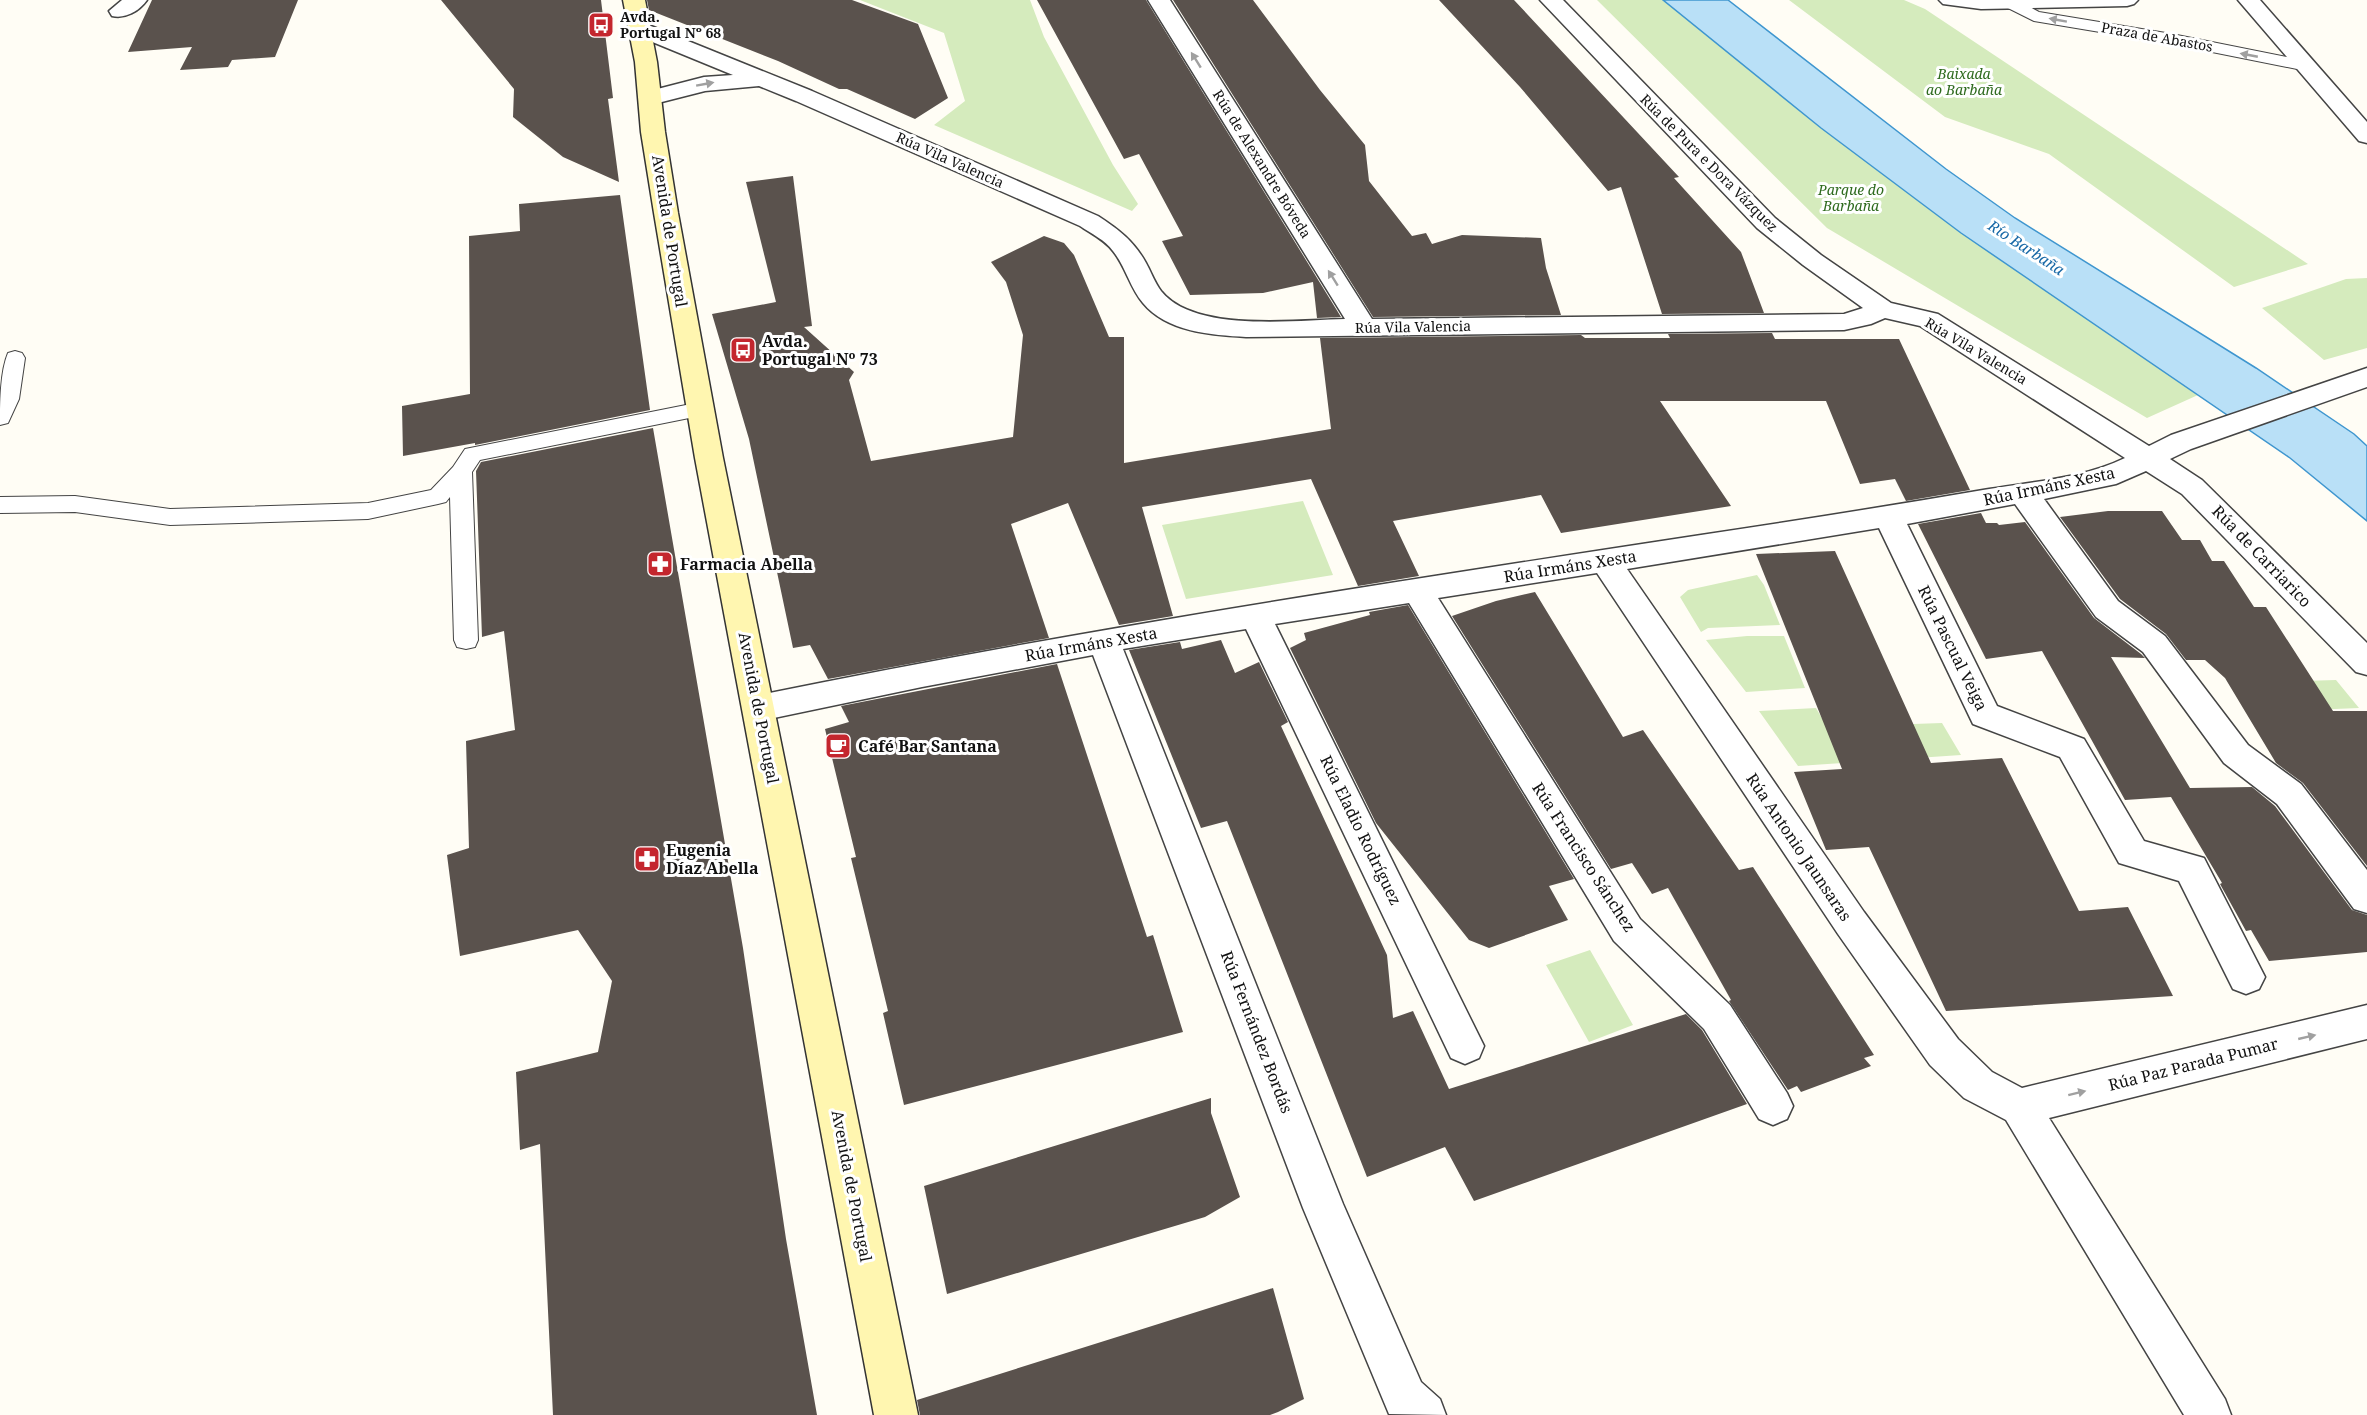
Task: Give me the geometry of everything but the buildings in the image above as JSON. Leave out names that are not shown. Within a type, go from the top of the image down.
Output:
[{"type":"street","name":"Avenida de Portugal","points":[[634,0],[646,62],[666,213],[701,409],[896,1415]]},
{"type":"street","name":"Rúa de Alexandre Bóveda","points":[[1159,0],[1364,328]]},
{"type":"street","name":"Rúa de Pura e Dora Vázquez","points":[[1551,0],[1752,210],[1812,260],[1882,309]]},
{"type":"street","points":[[1950,0],[1981,3],[2127,0]]},
{"type":"street","points":[[2249,0],[2367,136]]},
{"type":"street","name":"Rúa Vila Valencia","points":[[641,29],[1089,221],[1111,235],[1125,249],[1158,303],[1193,322],[1218,327],[1246,328],[1844,322],[1862,318],[1882,309],[1929,320],[2148,458]]},
{"type":"street","points":[[646,62],[722,64]]},
{"type":"street","points":[[650,98],[704,84],[762,80]]},
{"type":"street","name":"Rúa Irmáns Xesta","points":[[760,708],[865,685],[1255,615],[2023,494],[2116,474],[2181,442],[2362,378]]},
{"type":"street","name":"Rúa de Carriarico","points":[[2148,458],[2192,487],[2212,504],[2367,663]]},
{"type":"street","points":[[2023,494],[2053,532],[2107,609],[2154,644],[2236,754],[2289,794],[2367,898]]},
{"type":"street","name":"Rúa Pascual Veiga","points":[[1888,516],[1985,715],[2072,748],[2132,853],[2191,869],[2246,977]]},
{"type":"street","name":"Rúa Antonio Jaunsaras","points":[[1605,561],[1845,915],[1944,1052],[1978,1085],[2020,1107]]},
{"type":"street","name":"Rúa Francisco Sánchez","points":[[1417,590],[1627,930],[1717,1017],[1773,1106]]},
{"type":"street","name":"Rúa Eladio Rodríguez","points":[[1255,615],[1465,1046]]},
{"type":"street","name":"Rúa Fernández Bordás","points":[[1104,641],[1324,1208],[1414,1407]]},
{"type":"street","name":"Rúa Paz Parada Pumar","points":[[2020,1107],[2367,1022]]},
{"type":"street","points":[[2020,1107],[2209,1415]]},
{"type":"lane","name":"Praza de Abastos","points":[[2010,3],[2034,16],[2172,39],[2307,66]]},
{"type":"lane","points":[[0,418],[8,399],[15,358]]},
{"type":"lane","points":[[0,505],[75,504],[170,517],[368,511],[438,496],[461,472],[473,454],[701,409]]},
{"type":"lane","points":[[461,472],[466,640]]},
{"type":"green space","points":[[860,0],[1030,0],[1044,37],[1113,165],[1138,204],[1132,211],[934,125],[965,101],[944,33]]},
{"type":"green space","name":"Parque do Barbaña","points":[[1597,0],[1663,0],[1821,128],[1961,233],[2198,395],[2147,418],[1827,228]]},
{"type":"green space","name":"Baixada ao Barbaña","points":[[1789,0],[1904,0],[1925,9],[2308,264],[2234,287],[2049,154],[1945,117]]},
{"type":"green space","points":[[2367,278],[2367,348],[2324,360],[2262,308],[2346,279]]},
{"type":"green space","points":[[1303,501],[1333,575],[1186,599],[1162,525]]},
{"type":"green space","points":[[1757,575],[1764,585],[1780,625],[1708,628],[1701,632],[1680,597],[1688,590]]},
{"type":"green space","points":[[1747,636],[1784,636],[1805,688],[1746,692],[1706,640]]},
{"type":"green space","points":[[2336,680],[2359,708],[2262,712],[2238,683]]},
{"type":"green space","points":[[1816,708],[1827,727],[1942,723],[1961,755],[1798,766],[1759,711]]},
{"type":"green space","points":[[1590,950],[1633,1025],[1589,1042],[1546,965]]},
{"type":"water","name":"Río Barbaña","points":[[1663,0],[1728,0],[1946,169],[2015,218],[2256,368],[2354,434],[2367,446],[2367,521],[2290,458],[1961,233],[1821,128]]},
{"type":"place","name":"Avda. Portugal Nº 68","points":[[601,25]]},
{"type":"place","name":"Avda. Portugal Nº 73","points":[[743,350]]},
{"type":"place","name":"Farmacia Abella","points":[[660,564]]},
{"type":"place","name":"Café Bar Santana","points":[[838,746]]},
{"type":"place","name":"Eugenia Díaz Abella","points":[[647,859]]}]
